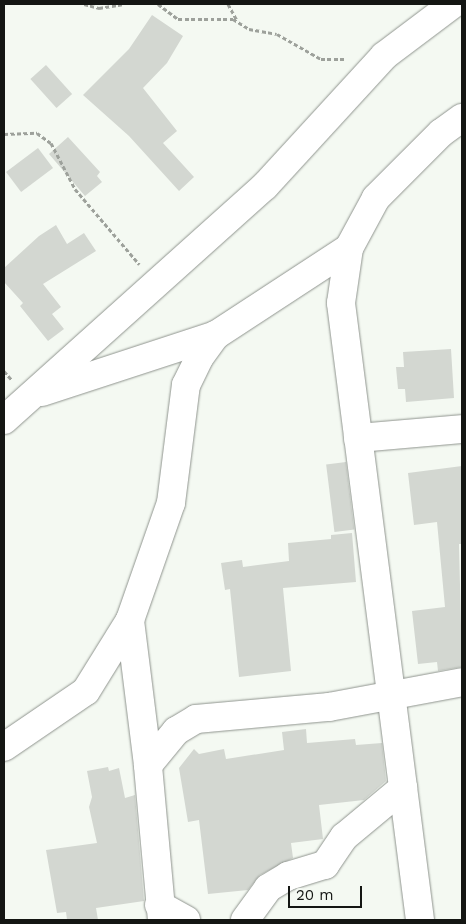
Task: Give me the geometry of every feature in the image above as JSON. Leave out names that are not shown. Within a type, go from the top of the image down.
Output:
[{"type":"street","points":[[4,420],[265,186],[384,56],[453,4]]},
{"type":"street","points":[[420,920],[341,303],[348,248],[376,198],[455,127]]},
{"type":"street","points":[[31,396],[216,335],[348,248]]},
{"type":"street","points":[[4,748],[86,691],[130,620],[171,503],[186,385],[195,364],[216,335]]},
{"type":"street","points":[[358,438],[462,429]]},
{"type":"street","points":[[130,620],[148,765],[161,913],[186,920]]},
{"type":"street","points":[[148,765],[187,721],[329,707],[390,694],[462,682]]},
{"type":"street","points":[[245,920],[268,888],[288,876],[324,866],[344,837],[403,788]]},
{"type":"path","points":[[84,4],[99,8],[123,4]]},
{"type":"path","points":[[158,4],[178,19],[237,20]]},
{"type":"path","points":[[228,4],[237,20],[249,29],[283,37],[321,59],[384,56]]},
{"type":"path","points":[[4,134],[37,133],[51,143],[75,189],[156,284]]},
{"type":"building","points":[[152,15],[183,36],[167,63],[143,88],[177,131],[163,143],[194,177],[179,191],[129,136],[83,95],[129,49]]},
{"type":"building","points":[[46,65],[72,94],[56,108],[30,79]]},
{"type":"building","points":[[68,137],[100,172],[97,176],[102,182],[85,196],[49,154]]},
{"type":"building","points":[[38,148],[53,168],[21,192],[6,172]]},
{"type":"building","points":[[56,225],[67,244],[84,233],[96,251],[43,284],[61,307],[52,314],[64,329],[48,341],[20,306],[23,303],[4,282],[4,268],[39,236]]},
{"type":"building","points":[[451,349],[454,398],[406,402],[405,389],[398,389],[396,367],[404,367],[403,352]]},
{"type":"building","points":[[346,462],[354,529],[334,532],[326,464]]},
{"type":"building","points":[[462,466],[462,544],[459,544],[462,667],[438,671],[437,662],[418,664],[412,611],[445,607],[437,522],[414,525],[408,473]]},
{"type":"building","points":[[352,533],[356,582],[283,588],[291,671],[239,677],[230,589],[225,590],[221,563],[242,560],[243,567],[289,561],[288,543],[331,539],[331,535]]},
{"type":"building","points":[[306,729],[307,743],[355,739],[356,745],[382,743],[386,781],[364,800],[319,805],[323,839],[291,843],[293,858],[260,875],[248,890],[208,894],[199,820],[188,822],[179,768],[194,749],[199,754],[224,749],[226,759],[284,750],[282,732]]},
{"type":"building","points":[[108,767],[109,771],[119,768],[125,798],[135,795],[144,901],[96,908],[98,920],[67,920],[66,912],[57,913],[46,850],[97,843],[89,807],[92,797],[87,771]]}]
